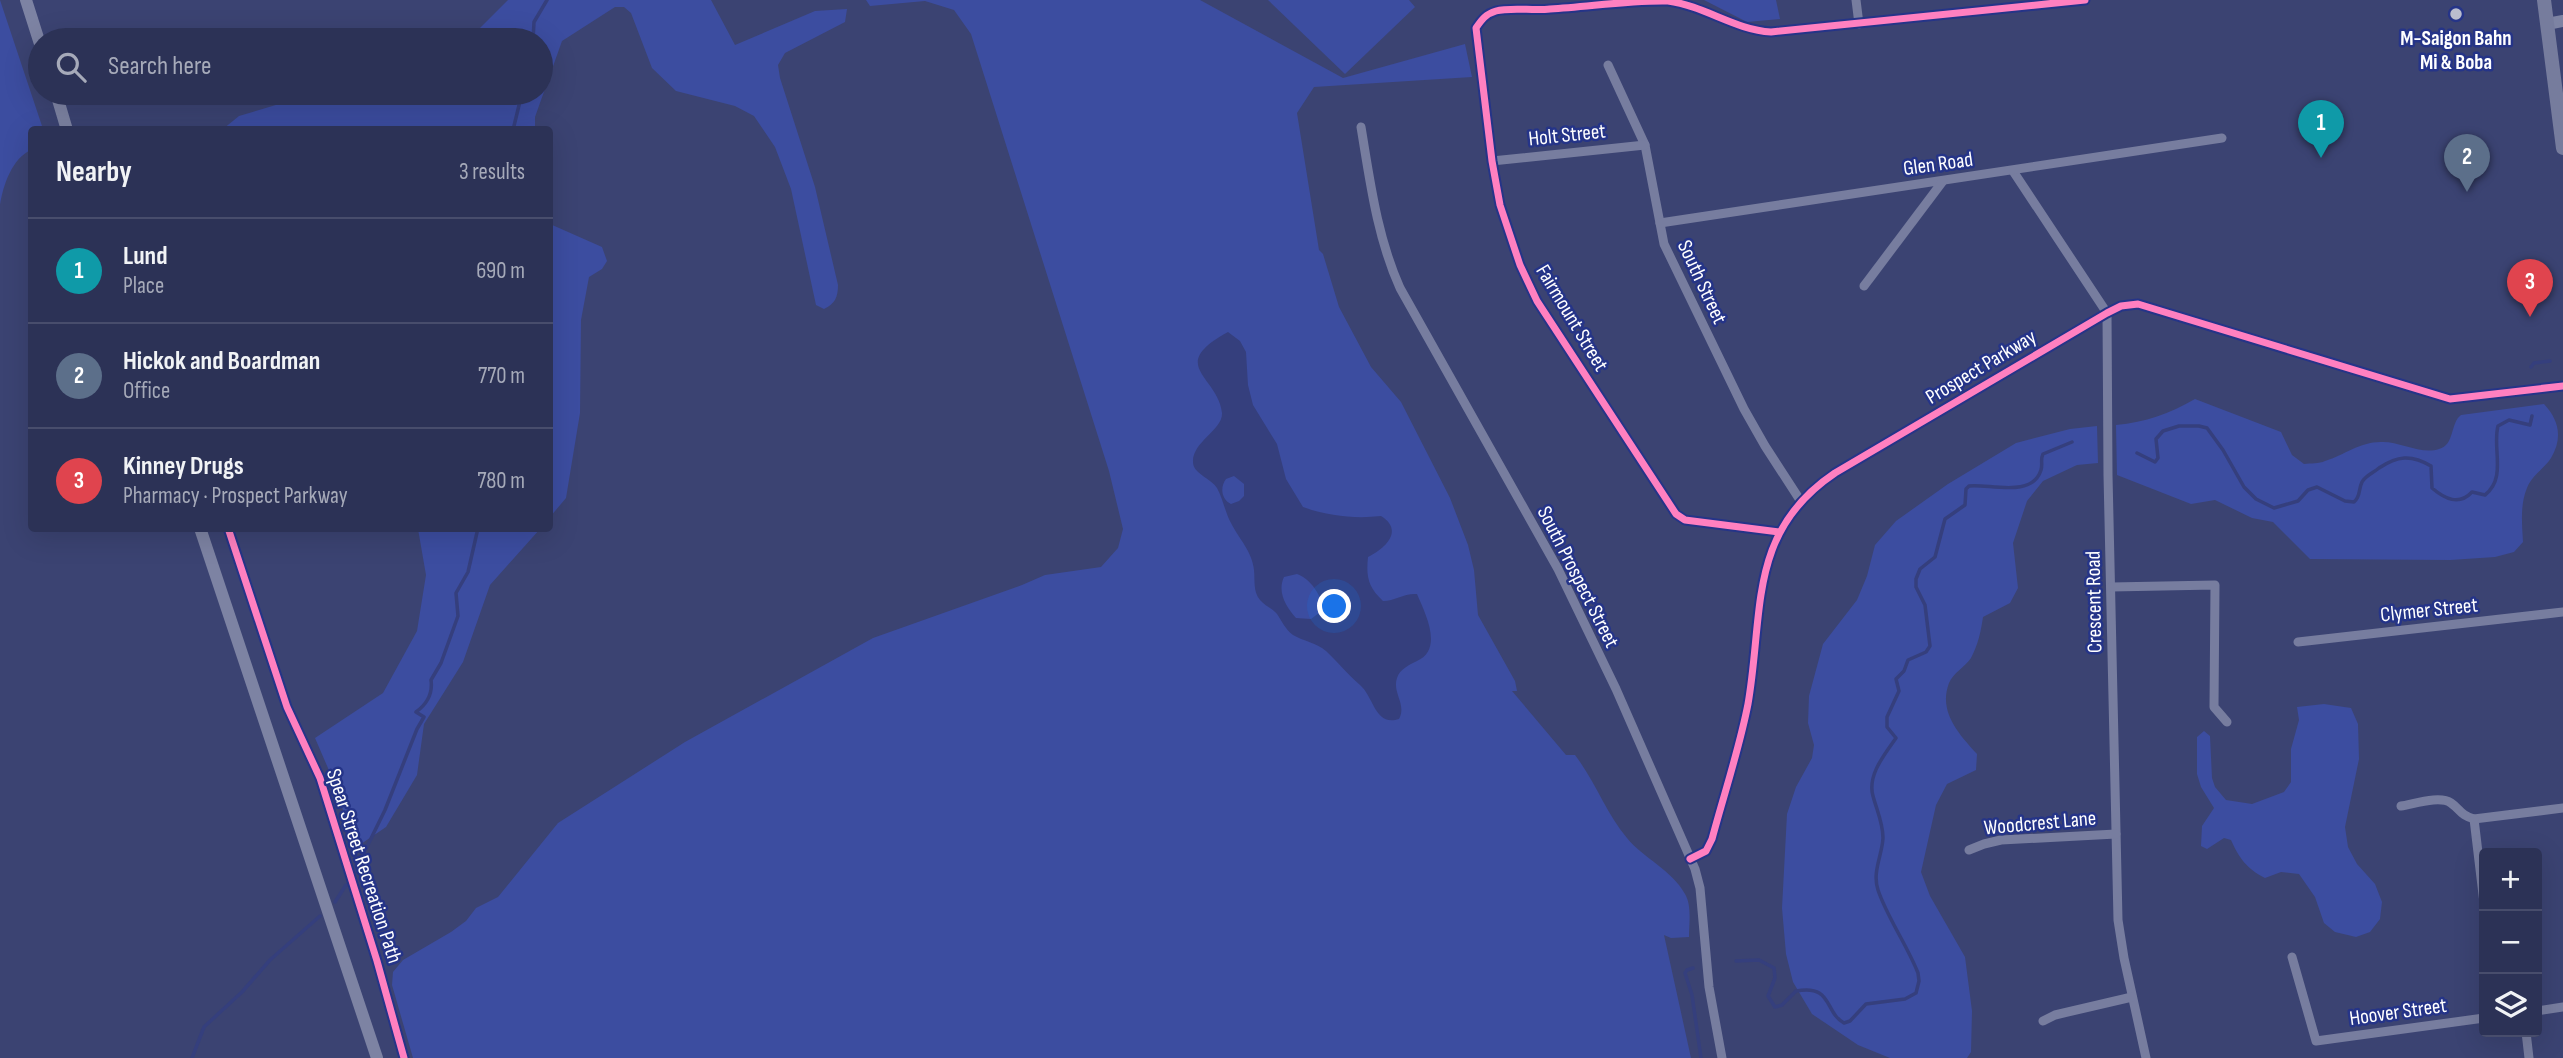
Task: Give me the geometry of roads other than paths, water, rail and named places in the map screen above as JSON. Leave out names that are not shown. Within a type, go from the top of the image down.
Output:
[{"type":"main road","points":[[26,0],[35,28]]},
{"type":"main road","points":[[2544,0],[2563,148]]},
{"type":"main road","points":[[2547,24],[2563,21]]},
{"type":"main road","points":[[59,105],[66,126]]},
{"type":"main road","points":[[201,532],[377,1058]]},
{"type":"street","name":"Fairmount Street","points":[[1779,532],[1696,522],[1685,520],[1676,514],[1536,301],[1520,265],[1500,205],[1476,28],[1483,17],[1502,10],[1525,11],[1643,0],[1667,1],[1699,9],[1745,28],[1763,32],[1789,32],[1859,24]]},
{"type":"street","points":[[1856,0],[1859,24],[2042,2],[2085,0]]},
{"type":"street","name":"South Street","points":[[1608,65],[1645,145],[1667,252],[1745,410],[1800,500]]},
{"type":"street","name":"South Prospect Street","points":[[1361,127],[1383,241],[1395,276],[1558,569],[1616,689],[1689,859],[1700,888],[1709,987],[1722,1058]]},
{"type":"street","name":"Glen Road","points":[[1660,223],[2222,138]]},
{"type":"street","name":"Holt Street","points":[[1492,161],[1645,145]]},
{"type":"street","points":[[2014,171],[2107,313]]},
{"type":"street","points":[[1864,286],[1943,181]]},
{"type":"street","name":"Prospect Parkway","points":[[1689,859],[1706,851],[1712,839],[1751,685],[1764,578],[1779,532],[1800,500],[1835,473],[2107,313],[2121,306],[2138,304],[2450,399],[2563,386]]},
{"type":"street","name":"Crescent Road","points":[[2107,313],[2119,932],[2146,1058]]},
{"type":"street","points":[[2111,587],[2215,585],[2214,707],[2227,722]]},
{"type":"street","name":"Clymer Street","points":[[2298,642],[2563,612]]},
{"type":"street","points":[[2400,806],[2449,801],[2462,815],[2473,820],[2563,808]]},
{"type":"street","points":[[2473,820],[2479,865]]},
{"type":"street","name":"Woodcrest Lane","points":[[1969,850],[2001,841],[2116,834]]},
{"type":"street","name":"Hoover Street","points":[[2292,957],[2316,1041],[2479,1019]]},
{"type":"street","points":[[2043,1021],[2055,1015],[2132,997]]},
{"type":"street","points":[[2542,1010],[2563,1007]]},
{"type":"street","points":[[2527,1037],[2529,1058]]},
{"type":"waterway","points":[[534,28],[534,22],[547,0]]},
{"type":"waterway","points":[[514,126],[519,105]]},
{"type":"waterway","points":[[2531,367],[2534,363],[2550,361]]},
{"type":"waterway","points":[[2137,453],[2155,462],[2158,458],[2156,439],[2163,431],[2179,426],[2199,426],[2207,428],[2244,487],[2256,499],[2274,508],[2298,501],[2308,490],[2317,487],[2345,501],[2354,502],[2365,478],[2386,464],[2404,458],[2431,466],[2432,488],[2447,498],[2457,500],[2472,492],[2485,495],[2492,488],[2497,471],[2498,426],[2509,420],[2530,425],[2532,416]]},
{"type":"waterway","points":[[1736,961],[1759,960],[1774,968],[1775,978],[1768,996],[1775,1007],[1782,1005],[1796,991],[1808,990],[1822,995],[1844,1023],[1850,1021],[1866,1004],[1905,999],[1916,993],[1918,973],[1886,910],[1876,883],[1883,833],[1872,788],[1878,765],[1896,738],[1887,727],[1887,717],[1899,691],[1896,679],[1904,671],[1908,660],[1926,652],[1930,646],[1925,605],[1916,587],[1916,579],[1920,569],[1935,557],[1945,519],[1965,505],[1966,489],[1969,486],[2008,488],[2028,484],[2036,479],[2041,470],[2043,454],[2072,442]]},
{"type":"waterway","points":[[355,871],[385,810],[424,717],[416,712],[428,698],[431,680],[441,663],[458,616],[456,593],[468,572],[477,532]]},
{"type":"waterway","points":[[335,902],[346,885]]},
{"type":"waterway","points":[[192,1058],[204,1027],[242,992],[270,960],[320,916]]},
{"type":"waterway","points":[[1693,968],[1685,973],[1692,995],[1701,1058]]},
{"type":"place","name":"M-Saigon Bahn Mi & Boba","points":[[2456,14]]},
{"type":"place","name":"Lund","points":[[2321,158]]},
{"type":"place","name":"Hickok and Boardman","points":[[2467,192]]},
{"type":"place","name":"Kinney Drugs","points":[[2530,317]]}]
